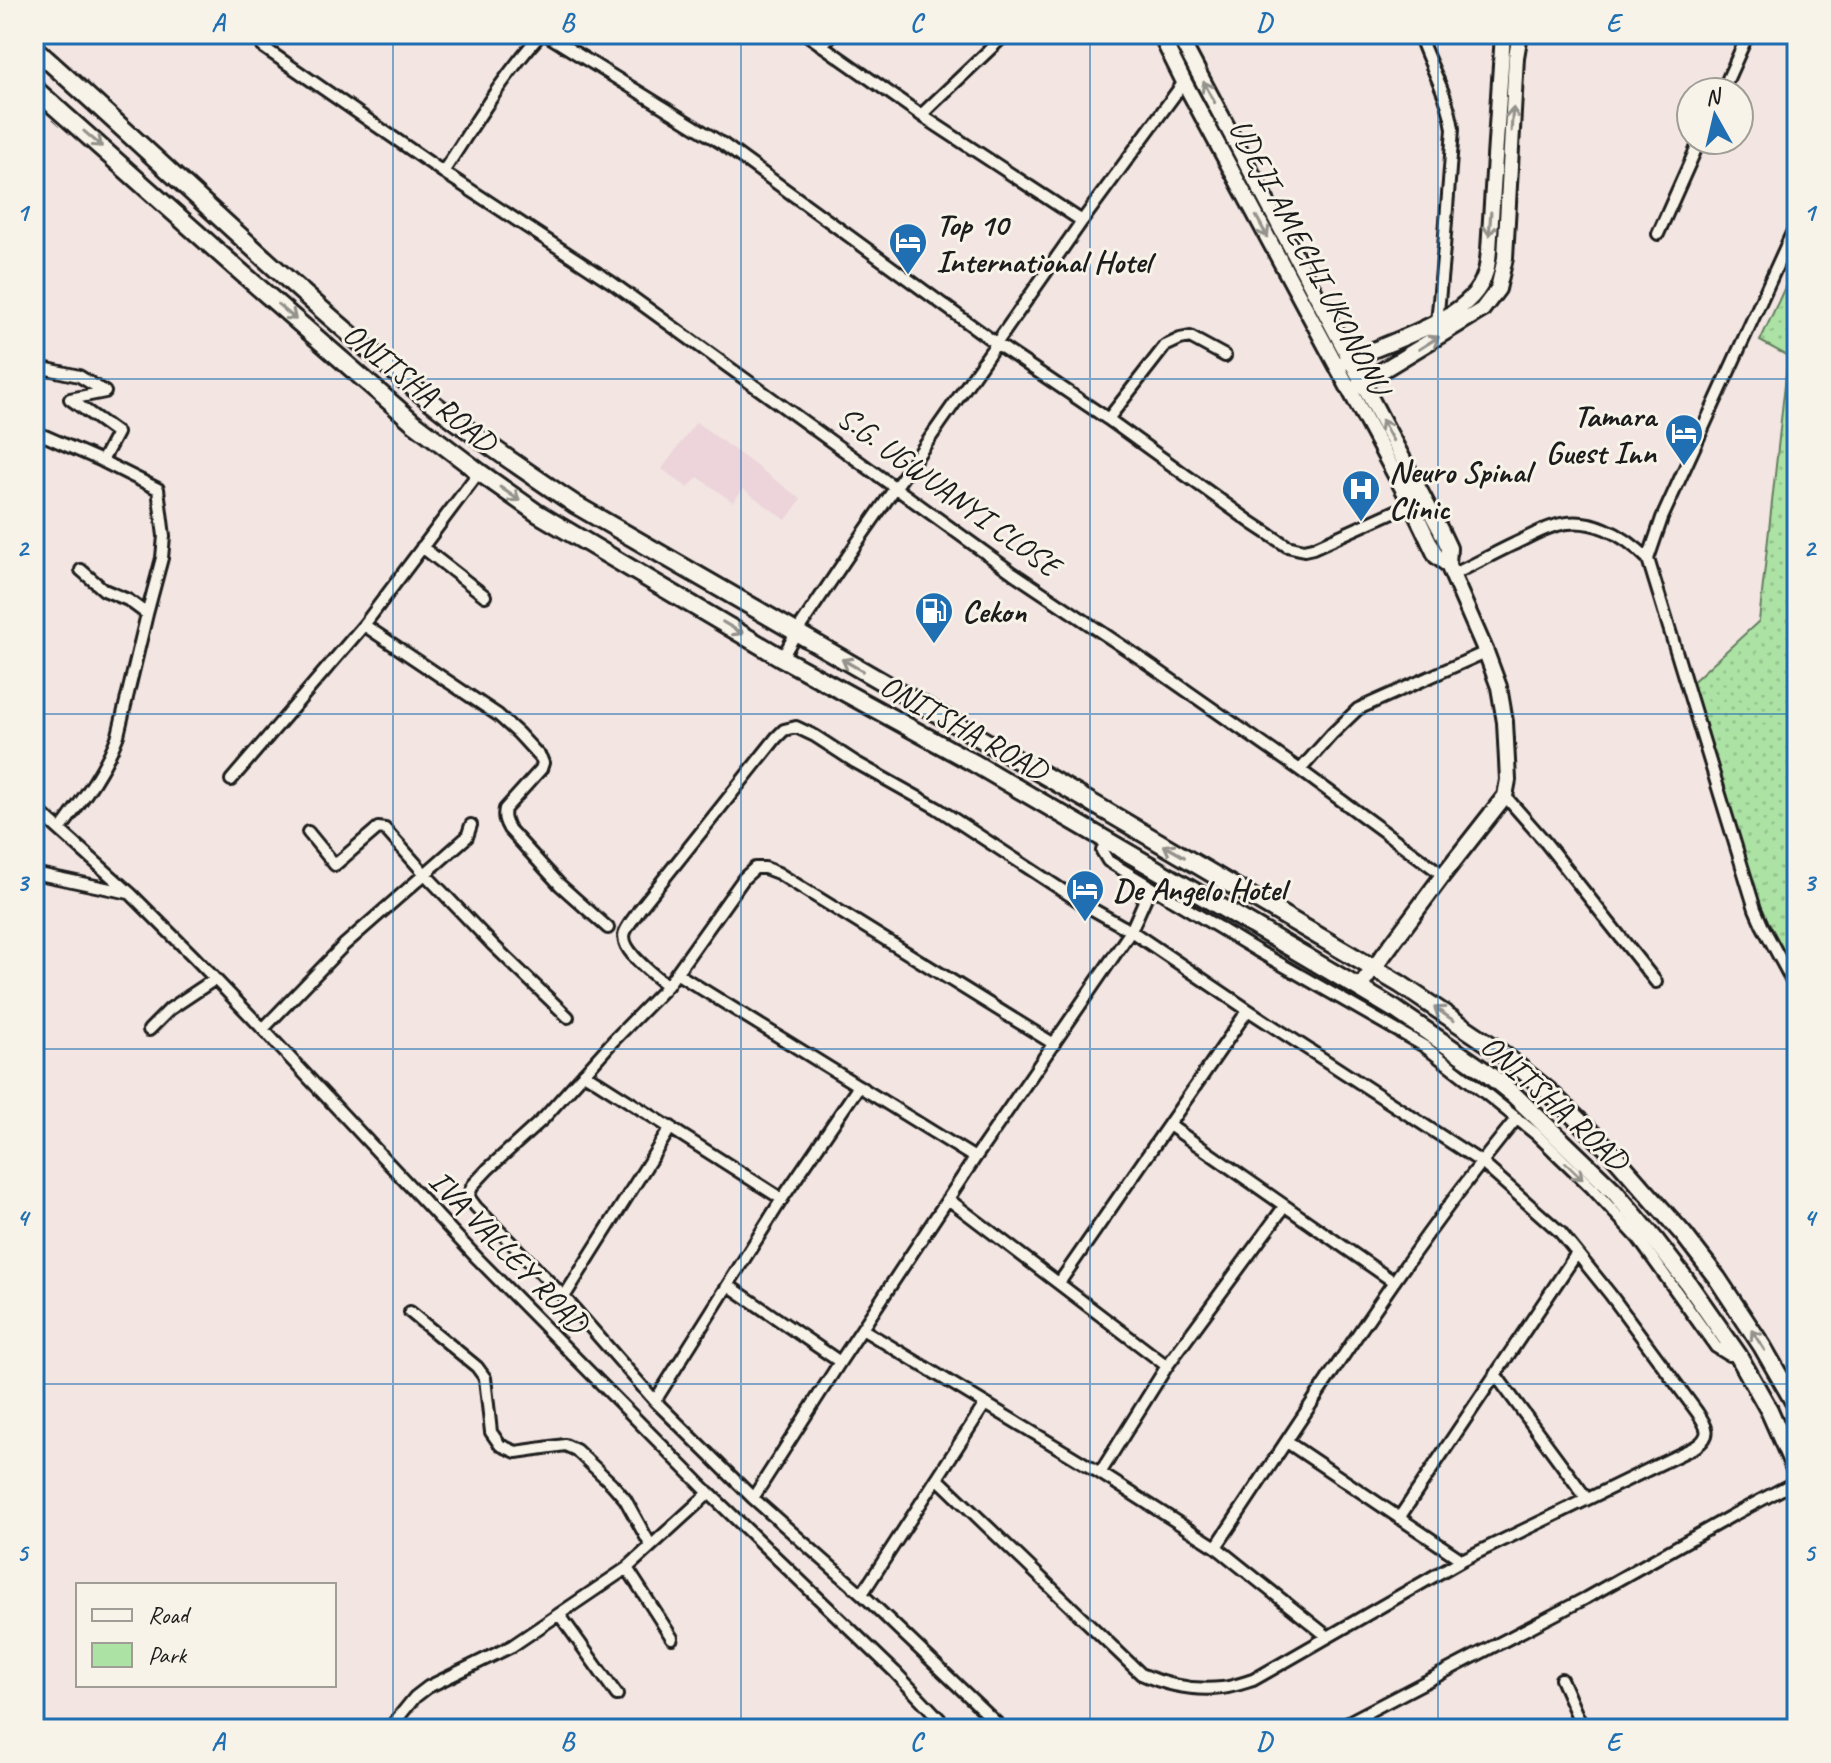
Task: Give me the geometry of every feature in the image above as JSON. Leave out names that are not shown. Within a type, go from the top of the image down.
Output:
[{"type":"main road","name":"UDEJI AMECHI UKONONU","points":[[1160,34],[1356,387],[1436,556],[1450,570]]},
{"type":"main road","name":"UDEJI AMECHI UKONONU","points":[[1178,34],[1260,186],[1343,363]]},
{"type":"main road","points":[[1343,363],[1437,323],[1472,298],[1485,276],[1503,34]]},
{"type":"main road","points":[[1359,988],[1505,796],[1508,780],[1505,722],[1499,687],[1450,570],[1449,548],[1356,387],[1482,310],[1498,289],[1505,258],[1516,57],[1520,34]]},
{"type":"main road","name":"ONITSHA ROAD","points":[[38,51],[263,257],[416,389],[516,465],[576,505],[1400,984],[1495,1048],[1547,1090],[1610,1151],[1684,1235],[1762,1346],[1797,1407]]},
{"type":"main road","name":"ONITSHA ROAD","points":[[34,88],[413,422],[537,513],[782,658],[974,763],[1359,988],[1396,1010],[1504,1086],[1604,1181],[1663,1249],[1738,1355],[1769,1410],[1797,1473]]},
{"type":"street","points":[[443,172],[508,74],[543,34],[723,144],[997,344],[1287,546],[1313,548],[1411,504]]},
{"type":"street","points":[[806,34],[921,115],[1082,221]]},
{"type":"street","points":[[821,45],[833,34]]},
{"type":"street","points":[[921,115],[1006,34]]},
{"type":"street","points":[[1419,34],[1444,92],[1453,129],[1437,323]]},
{"type":"street","points":[[1729,76],[1748,34]]},
{"type":"street","name":"S.G. UGWUANYI CLOSE","points":[[263,47],[443,172],[611,282],[1013,573],[1300,770],[1443,875]]},
{"type":"street","points":[[782,658],[858,541],[1082,221],[1184,82]]},
{"type":"street","points":[[1658,234],[1693,156]]},
{"type":"street","points":[[1648,559],[1662,518],[1797,222]]},
{"type":"street","points":[[1108,419],[1171,342],[1190,337],[1225,356]]},
{"type":"street","points":[[34,366],[79,376],[105,392],[70,399],[117,433],[102,461]]},
{"type":"street","points":[[34,433],[102,461],[160,491],[164,548],[112,752],[60,830]]},
{"type":"street","points":[[231,780],[364,625],[479,472]]},
{"type":"street","points":[[1450,570],[1545,529],[1569,522],[1607,529],[1648,559],[1755,909],[1797,990]]},
{"type":"street","points":[[422,547],[485,596]]},
{"type":"street","points":[[81,570],[104,590],[128,600],[147,614]]},
{"type":"street","points":[[364,625],[498,715],[541,758],[541,769],[505,809],[505,822],[560,885],[608,928]]},
{"type":"street","points":[[1300,770],[1358,709],[1486,652]]},
{"type":"street","points":[[667,986],[632,955],[626,947],[625,932],[639,910],[776,738],[784,730],[796,727],[937,808],[1085,905],[1131,931],[1481,1162],[1560,1232],[1697,1412],[1707,1434],[1705,1440],[1695,1447],[1462,1560],[1253,1680],[1222,1688],[1182,1687],[1141,1674],[937,1478]]},
{"type":"street","points":[[1505,796],[1656,982]]},
{"type":"street","name":"IVA VALLEY ROAD","points":[[34,807],[131,894],[263,1029],[478,1259],[709,1493],[878,1655],[949,1729]]},
{"type":"street","points":[[263,1029],[344,945],[467,837],[471,825]]},
{"type":"street","points":[[308,832],[335,865],[378,828],[390,832],[425,874],[493,945],[568,1017]]},
{"type":"street","points":[[1106,840],[1102,851],[1108,861],[1424,1046],[1517,1118],[1592,1188],[1638,1238],[1716,1347],[1729,1355],[1738,1355]]},
{"type":"street","points":[[1003,1729],[862,1594],[753,1498],[655,1401],[564,1297],[476,1207],[469,1194],[488,1169],[544,1118],[667,986],[744,878],[755,868],[778,873],[1054,1044]]},
{"type":"street","points":[[34,873],[131,894]]},
{"type":"street","points":[[753,1498],[975,1158],[1131,931],[1150,888]]},
{"type":"street","points":[[676,973],[975,1158]]},
{"type":"street","points":[[149,1030],[170,1009],[215,979]]},
{"type":"street","points":[[1059,1283],[1248,1010]]},
{"type":"street","points":[[584,1073],[782,1199]]},
{"type":"street","points":[[655,1401],[782,1199],[859,1086]]},
{"type":"street","points":[[1216,1547],[1394,1282],[1517,1118]]},
{"type":"street","points":[[1169,1125],[1394,1282]]},
{"type":"street","points":[[564,1297],[671,1127]]},
{"type":"street","points":[[948,1199],[1167,1366]]},
{"type":"street","points":[[1100,1473],[1167,1366],[1284,1207]]},
{"type":"street","points":[[1399,1518],[1577,1253]]},
{"type":"street","points":[[728,1285],[840,1362]]},
{"type":"street","points":[[410,1312],[477,1367],[485,1378],[491,1432],[500,1445],[516,1452],[565,1445],[576,1450],[625,1499],[651,1546]]},
{"type":"street","points":[[862,1329],[1216,1547],[1327,1636]]},
{"type":"street","points":[[1495,1374],[1587,1499]]},
{"type":"street","points":[[862,1594],[985,1404]]},
{"type":"street","points":[[1287,1442],[1462,1560]]},
{"type":"street","points":[[1335,1729],[1586,1598],[1797,1481]]},
{"type":"street","points":[[389,1729],[415,1697],[428,1687],[512,1646],[627,1568],[709,1493]]},
{"type":"street","points":[[627,1568],[672,1638]]},
{"type":"street","points":[[559,1614],[617,1695]]},
{"type":"street","points":[[1561,1679],[1583,1729]]},
{"type":"shaded area","points":[[696,422],[801,499],[786,520],[743,489],[733,502],[698,477],[688,488],[662,469]]},
{"type":"green space","points":[[1797,261],[1797,988],[1762,925],[1688,686],[1759,621],[1788,356],[1760,341]]},
{"type":"place","name":"Top 10 International Hotel","points":[[908,276]]},
{"type":"place","name":"Tamara Guest Inn","points":[[1684,467]]},
{"type":"place","name":"Neuro Spinal Clinic","points":[[1361,523]]},
{"type":"place","name":"Cekon","points":[[934,645]]},
{"type":"place","name":"De Angelo Hotel","points":[[1085,923]]}]
